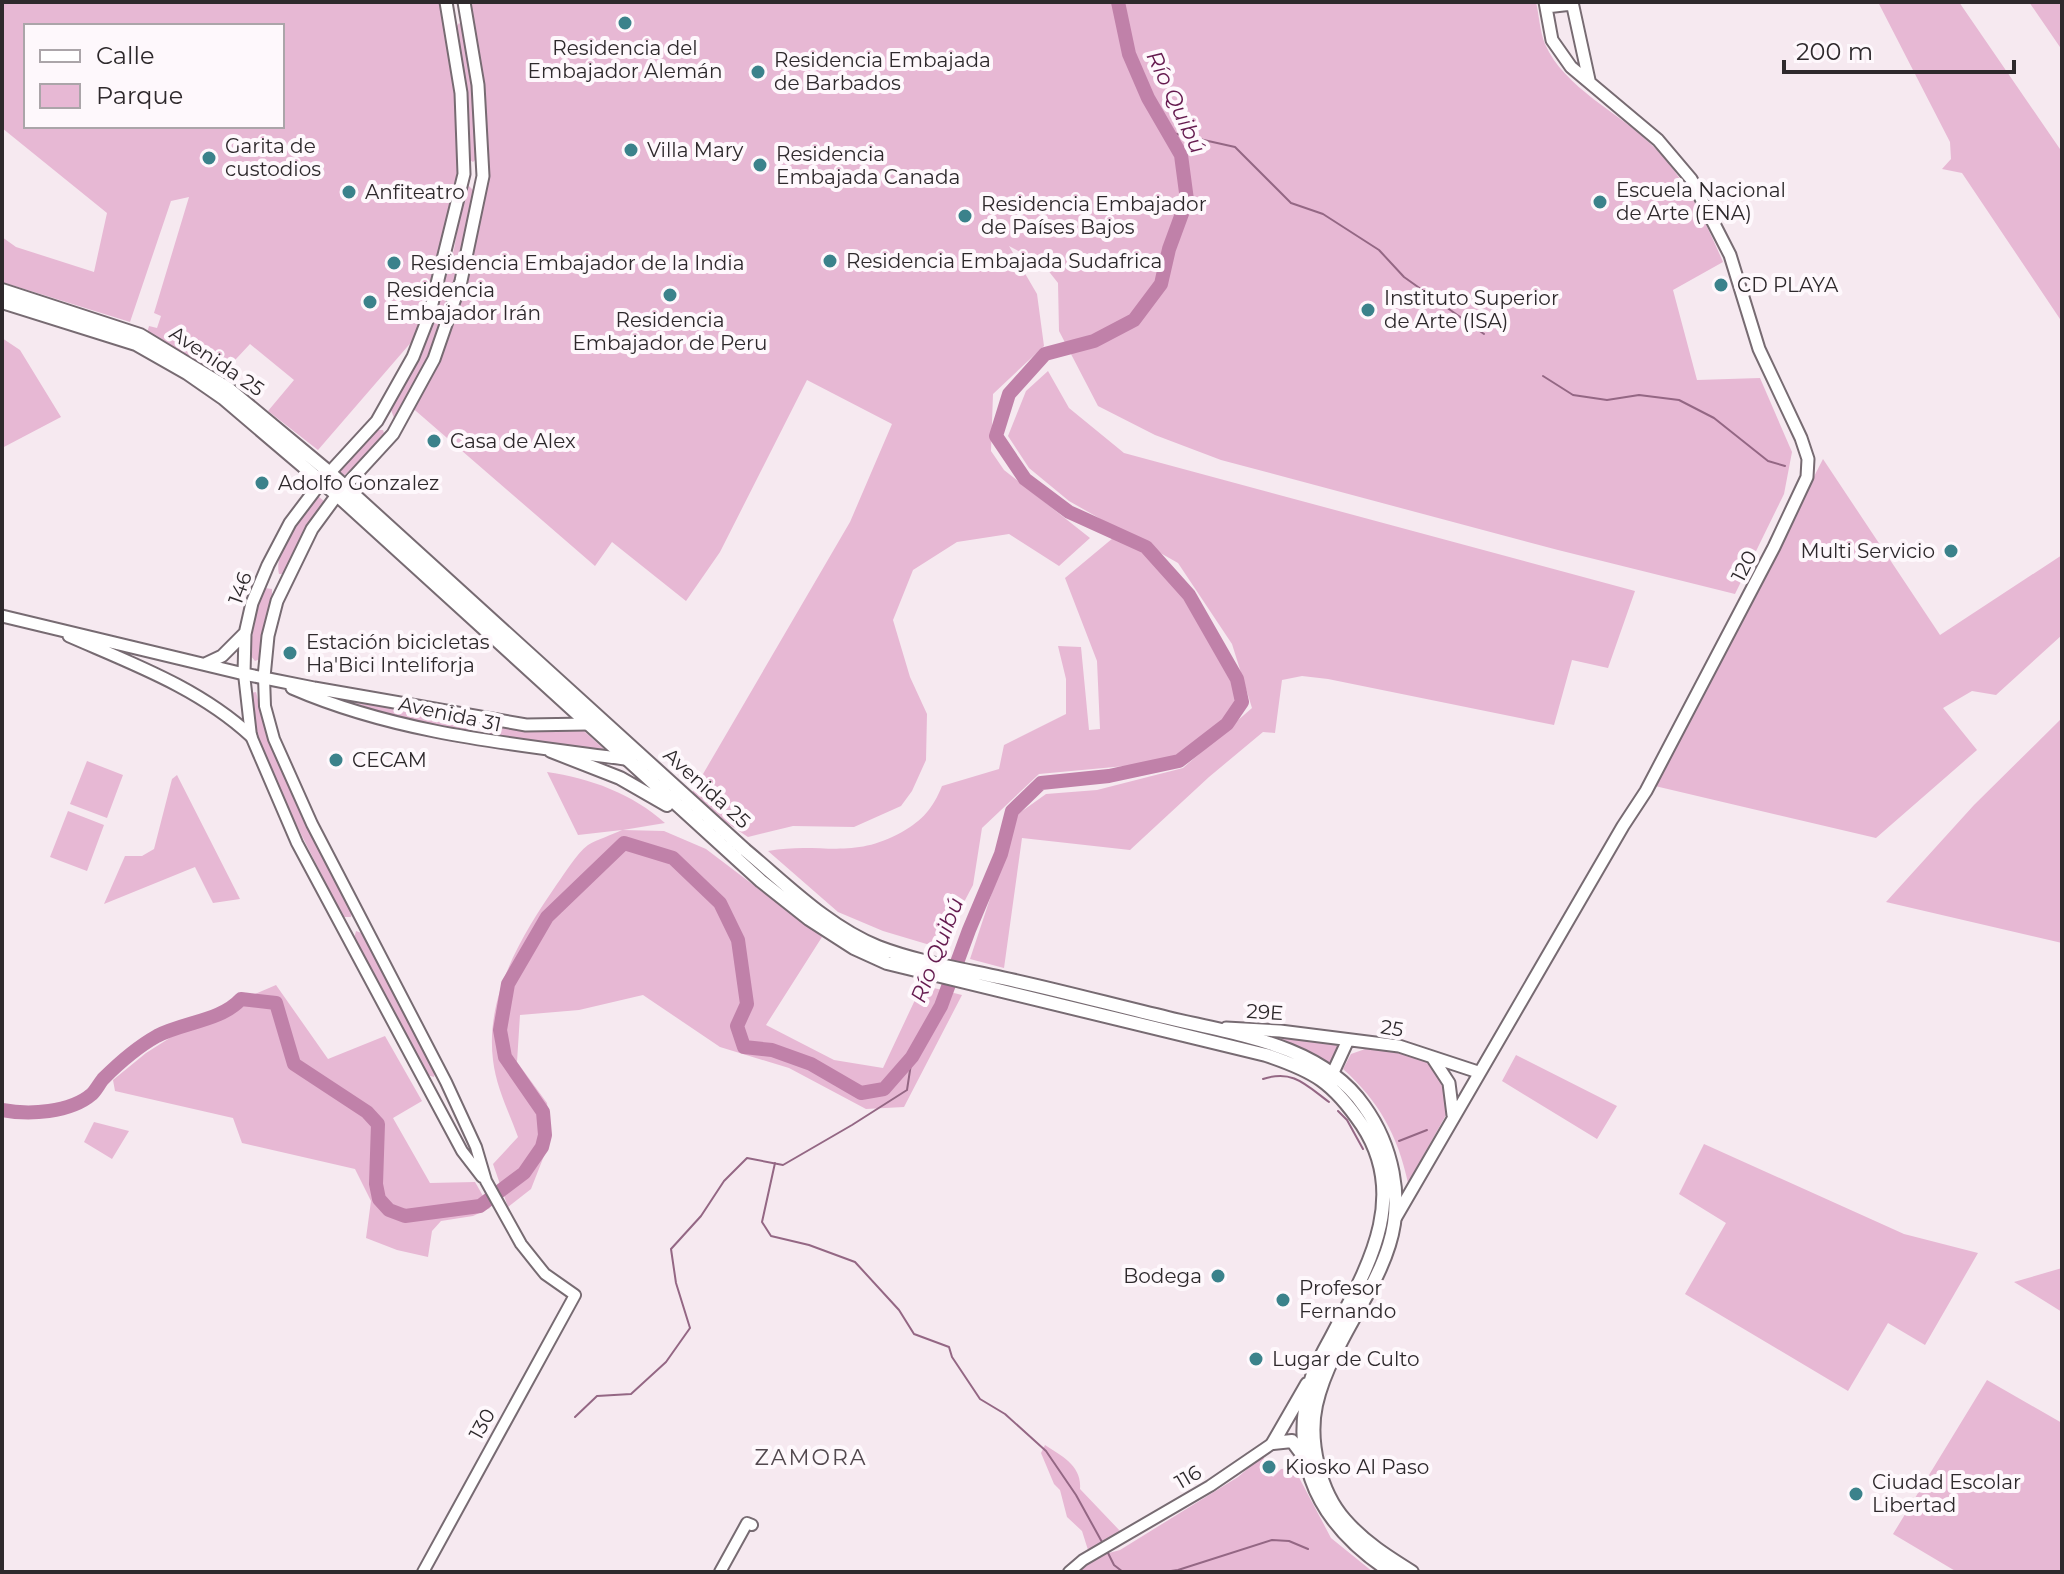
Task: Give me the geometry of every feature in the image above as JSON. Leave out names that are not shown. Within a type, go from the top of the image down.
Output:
[{"type":"main road","name":"146","points":[[244,674],[245,634],[252,603],[268,565],[290,523],[377,421],[413,357],[429,316],[464,174],[461,93],[446,2]]},
{"type":"main road","points":[[1545,4],[1572,3],[1589,81]]},
{"type":"main road","name":"120","points":[[1453,1116],[1646,791],[1774,547],[1807,477],[1808,459],[1801,438],[1759,349],[1730,255],[1691,179],[1658,140],[1571,67],[1552,40],[1545,4]]},
{"type":"main road","name":"146","points":[[268,678],[274,613],[288,578],[312,529],[341,491],[393,434],[434,359],[461,281],[483,176],[478,85],[465,7]]},
{"type":"main road","points":[[450,16],[465,7]]},
{"type":"main road","name":"Avenida 25","points":[[2,290],[140,335],[229,389],[816,909],[857,937],[934,969],[1236,1047],[1295,1065],[1348,1087],[1364,1106],[1384,1141],[1397,1197],[1395,1217],[1390,1244],[1378,1274],[1336,1351],[1316,1405]]},
{"type":"main road","name":"Avenida 25","points":[[2,302],[136,344],[223,398],[326,478]]},
{"type":"main road","points":[[377,421],[389,423],[393,434]]},
{"type":"main road","name":"Avenida 25","points":[[341,491],[625,759],[809,919],[854,948],[887,963],[934,969]]},
{"type":"main road","points":[[268,565],[270,575],[277,581],[288,578]]},
{"type":"main road","name":"Avenida 31","points":[[2,616],[244,674],[526,725],[588,724]]},
{"type":"main road","points":[[43,625],[204,698],[251,736]]},
{"type":"main road","points":[[205,664],[222,656],[245,634]]},
{"type":"main road","name":"Avenida 31","points":[[268,678],[405,726],[551,751],[625,759]]},
{"type":"main road","points":[[588,724],[610,728]]},
{"type":"main road","points":[[551,751],[620,778],[666,804],[716,840]]},
{"type":"main road","name":"Avenida 25","points":[[971,979],[1209,1027],[1311,1060],[1330,1078]]},
{"type":"main road","name":"29E","points":[[1209,1027],[1348,1040]]},
{"type":"main road","points":[[1348,1040],[1330,1078],[1366,1131],[1377,1159],[1383,1187],[1382,1215],[1370,1263],[1311,1378],[1298,1416],[1306,1460],[1318,1497],[1342,1532],[1365,1555],[1391,1572]]},
{"type":"main road","name":"25","points":[[1348,1040],[1399,1046],[1478,1072]]},
{"type":"main road","points":[[1395,1217],[1453,1116],[1449,1083],[1430,1055]]},
{"type":"main road","points":[[1273,1443],[1298,1416],[1316,1405]]},
{"type":"main road","points":[[1316,1405],[1315,1451],[1335,1506],[1366,1541],[1412,1572]]},
{"type":"main road","points":[[1273,1443],[1292,1441],[1306,1460]]},
{"type":"street","name":"146","points":[[244,674],[251,736],[297,843],[462,1151],[486,1181]]},
{"type":"street","name":"146","points":[[268,678],[265,706],[274,739],[312,824],[446,1082],[476,1147],[486,1181],[521,1244],[545,1274],[575,1295]]},
{"type":"street","points":[[344,931],[361,921]]},
{"type":"street","name":"130","points":[[423,1572],[575,1295]]},
{"type":"street","name":"116","points":[[1069,1572],[1119,1538],[1210,1486],[1273,1443]]},
{"type":"street","points":[[720,1572],[750,1524]]},
{"type":"green space","points":[[2,2],[442,2],[458,93],[461,174],[434,284],[414,339],[318,450],[268,411],[294,380],[250,344],[222,374],[147,333],[149,326],[157,328],[161,316],[154,313],[189,197],[171,201],[130,322],[2,282],[2,237],[16,247],[94,272],[107,213],[2,128]]},
{"type":"green space","points":[[464,2],[1536,2],[1543,39],[1554,60],[1579,87],[1653,146],[1685,186],[1702,216],[1723,262],[1673,290],[1697,380],[1760,378],[1792,452],[1784,494],[1735,594],[1221,460],[1155,435],[1098,406],[1059,331],[1058,283],[1043,264],[1009,246],[1037,294],[1044,346],[993,394],[991,451],[1004,470],[1090,538],[1059,566],[1009,534],[957,542],[913,570],[893,620],[910,677],[927,714],[926,760],[912,791],[901,806],[854,827],[793,826],[748,837],[689,798],[850,522],[892,424],[807,380],[720,552],[686,601],[612,542],[595,566],[409,405],[461,281],[483,176]]},
{"type":"green space","points":[[1878,2],[1959,2],[2062,152],[2062,322],[1962,173],[1942,169],[1951,159],[1950,142]]},
{"type":"green space","points":[[2029,2],[2062,2],[2062,50]]},
{"type":"green space","points":[[459,23],[464,27],[473,89],[476,159],[473,162],[468,159],[455,29]]},
{"type":"green space","points":[[469,186],[474,191],[454,279],[429,356],[398,416],[394,418],[391,410],[417,364],[429,335],[454,249],[465,188]]},
{"type":"green space","points":[[2,338],[20,350],[61,417],[2,448]]},
{"type":"green space","points":[[1048,371],[1069,408],[1124,453],[1635,591],[1608,668],[1572,660],[1554,725],[1328,679],[1302,676],[1282,680],[1275,733],[1263,732],[1130,850],[1022,838],[1004,968],[970,959],[1018,814],[1046,794],[1097,790],[1183,768],[1252,708],[1232,644],[1178,563],[1069,501],[1029,468],[1008,436],[1026,391]]},
{"type":"green space","points":[[378,430],[383,430],[385,436],[343,477],[338,470]]},
{"type":"green space","points":[[1823,459],[1940,635],[2062,555],[2062,635],[1996,695],[1972,691],[1943,708],[1977,750],[1876,838],[1655,786]]},
{"type":"green space","points":[[318,496],[325,502],[309,524],[284,574],[279,574],[278,565],[285,544]]},
{"type":"green space","points":[[1113,538],[1148,550],[1176,580],[1204,620],[1228,664],[1242,702],[1227,724],[1179,761],[1039,774],[982,828],[973,885],[940,948],[883,931],[838,912],[768,851],[850,848],[883,841],[922,818],[942,786],[999,769],[1004,745],[1066,714],[1066,679],[1058,646],[1081,647],[1089,730],[1100,729],[1097,661],[1065,578]]},
{"type":"green space","points":[[265,588],[272,589],[272,596],[264,623],[260,659],[255,661],[250,655],[252,638]]},
{"type":"green space","points":[[256,692],[269,742],[295,801],[352,911],[351,917],[343,917],[267,767],[251,693]]},
{"type":"green space","points":[[343,699],[470,720],[474,727],[450,730],[431,726]]},
{"type":"green space","points":[[2062,718],[2062,943],[1886,902],[1974,805]]},
{"type":"green space","points":[[494,724],[526,730],[584,731],[605,750],[494,738],[489,736],[489,726]]},
{"type":"green space","points":[[87,761],[123,775],[107,818],[70,804]]},
{"type":"green space","points":[[547,772],[595,783],[639,804],[665,823],[623,830],[664,831],[706,849],[822,937],[766,1025],[834,1060],[883,1068],[922,985],[962,995],[904,1107],[866,1109],[789,1068],[720,1047],[643,995],[579,1010],[520,1015],[517,1062],[547,1103],[551,1138],[531,1189],[508,1207],[493,1164],[518,1137],[500,1090],[493,1060],[492,1036],[501,989],[519,945],[575,858],[588,845],[622,830],[578,835]]},
{"type":"green space","points":[[177,775],[240,899],[213,903],[195,867],[104,904],[125,856],[142,856],[154,849],[172,779]]},
{"type":"green space","points":[[68,811],[104,825],[87,871],[50,857]]},
{"type":"green space","points":[[356,931],[364,934],[435,1070],[434,1077],[427,1075],[354,939]]},
{"type":"green space","points":[[276,985],[328,1059],[385,1036],[422,1101],[393,1118],[430,1183],[475,1182],[490,1208],[473,1216],[441,1221],[432,1231],[428,1257],[366,1238],[371,1201],[355,1169],[242,1143],[233,1118],[115,1091],[113,1080],[194,1017],[224,1007],[239,995],[255,994]]},
{"type":"green space","points":[[1260,1035],[1326,1041],[1342,1046],[1332,1064],[1300,1048]]},
{"type":"green space","points":[[1368,1048],[1415,1054],[1425,1059],[1435,1069],[1447,1098],[1446,1115],[1408,1183],[1399,1150],[1385,1120],[1367,1094],[1343,1069],[1351,1054]]},
{"type":"green space","points":[[1516,1055],[1617,1106],[1597,1139],[1502,1081]]},
{"type":"green space","points":[[94,1122],[129,1131],[112,1159],[84,1142]]},
{"type":"green space","points":[[1704,1144],[1904,1234],[1978,1253],[1925,1345],[1888,1323],[1848,1391],[1685,1294],[1726,1223],[1679,1194]]},
{"type":"green space","points":[[2062,1268],[2062,1312],[2014,1282]]},
{"type":"green space","points":[[1987,1380],[2062,1423],[2062,1572],[1957,1572],[1893,1534]]},
{"type":"green space","points":[[1045,1445],[1070,1462],[1078,1474],[1080,1489],[1121,1532],[1088,1550],[1082,1531],[1067,1517],[1060,1490],[1054,1484],[1041,1453]]},
{"type":"green space","points":[[1262,1456],[1265,1460],[1263,1466],[1273,1477],[1281,1469],[1294,1468],[1331,1538],[1373,1572],[1075,1572],[1083,1560],[1120,1550],[1238,1477]]},
{"type":"waterway","name":"Río Quibú","points":[[2,1110],[37,1112],[72,1105],[92,1094],[115,1067],[157,1036],[213,1017],[241,999],[276,1003],[294,1064],[367,1112],[378,1124],[376,1184],[379,1199],[389,1210],[405,1216],[480,1206],[524,1173],[542,1147],[545,1135],[543,1112],[505,1057],[500,1030],[508,984],[547,917],[624,843],[673,858],[720,903],[738,940],[747,1004],[737,1026],[744,1047],[772,1050],[811,1064],[861,1093],[884,1089],[912,1057],[941,1006],[1001,854],[1012,811],[1041,783],[1109,776],[1179,761],[1227,724],[1242,702],[1237,679],[1189,595],[1146,547],[1069,512],[1025,479],[996,436],[1009,394],[1045,354],[1094,341],[1134,320],[1161,284],[1169,249],[1187,200],[1181,155],[1148,98],[1129,54],[1118,2]]},
{"type":"waterway","points":[[1168,132],[1235,147],[1291,203],[1323,214],[1379,250],[1404,277],[1484,334]]},
{"type":"waterway","points":[[1543,376],[1573,395],[1607,400],[1639,395],[1679,400],[1714,418],[1768,461],[1785,466]]},
{"type":"waterway","points":[[575,1417],[597,1396],[631,1394],[666,1362],[690,1328],[676,1283],[671,1249],[701,1216],[724,1181],[747,1158],[783,1165],[907,1090],[912,1057]]},
{"type":"waterway","points":[[1263,1079],[1291,1077],[1329,1102]]},
{"type":"waterway","points":[[1338,1111],[1347,1120],[1363,1149]]},
{"type":"waterway","points":[[1399,1141],[1427,1130]]},
{"type":"waterway","points":[[775,1163],[762,1222],[771,1236],[809,1245],[855,1262],[899,1310],[914,1334],[949,1347],[952,1357],[980,1399],[1005,1414],[1046,1451],[1076,1495],[1102,1542]]},
{"type":"waterway","points":[[1164,1572],[1272,1540],[1289,1541],[1308,1549]]},
{"type":"waterway","points":[[1107,1551],[1114,1565],[1123,1572]]},
{"type":"place","name":"Residencia del Embajador Alemán","points":[[625,23]]},
{"type":"place","name":"Residencia Embajada de Barbados","points":[[758,72]]},
{"type":"place","name":"Villa Mary","points":[[631,150]]},
{"type":"place","name":"Garita de custodios","points":[[209,158]]},
{"type":"place","name":"Residencia Embajada Canada","points":[[760,165]]},
{"type":"place","name":"Anfiteatro","points":[[349,192]]},
{"type":"place","name":"Escuela Nacional de Arte (ENA)","points":[[1600,202]]},
{"type":"place","name":"Residencia Embajador de Países Bajos","points":[[965,216]]},
{"type":"place","name":"Residencia Embajada Sudafrica","points":[[830,261]]},
{"type":"place","name":"Residencia Embajador de la India","points":[[394,263]]},
{"type":"place","name":"CD PLAYA","points":[[1721,285]]},
{"type":"place","name":"Residencia Embajador de Peru","points":[[670,295]]},
{"type":"place","name":"Residencia Embajador Irán","points":[[370,302]]},
{"type":"place","name":"Instituto Superior de Arte (ISA)","points":[[1368,310]]},
{"type":"place","name":"Casa de Alex","points":[[434,441]]},
{"type":"place","name":"Adolfo Gonzalez","points":[[262,483]]},
{"type":"place","name":"Multi Servicio","points":[[1951,551]]},
{"type":"place","name":"Estación bicicletas Ha'Bici Inteliforja","points":[[290,653]]},
{"type":"place","name":"CECAM","points":[[336,760]]},
{"type":"place","name":"Bodega","points":[[1218,1276]]},
{"type":"place","name":"Profesor Fernando","points":[[1283,1300]]},
{"type":"place","name":"Lugar de Culto","points":[[1256,1359]]},
{"type":"place","name":"Kiosko Al Paso","points":[[1269,1467]]},
{"type":"place","name":"Ciudad Escolar Libertad","points":[[1856,1494]]},
{"type":"district","name":"ZAMORA","points":[[811,1457]]}]
